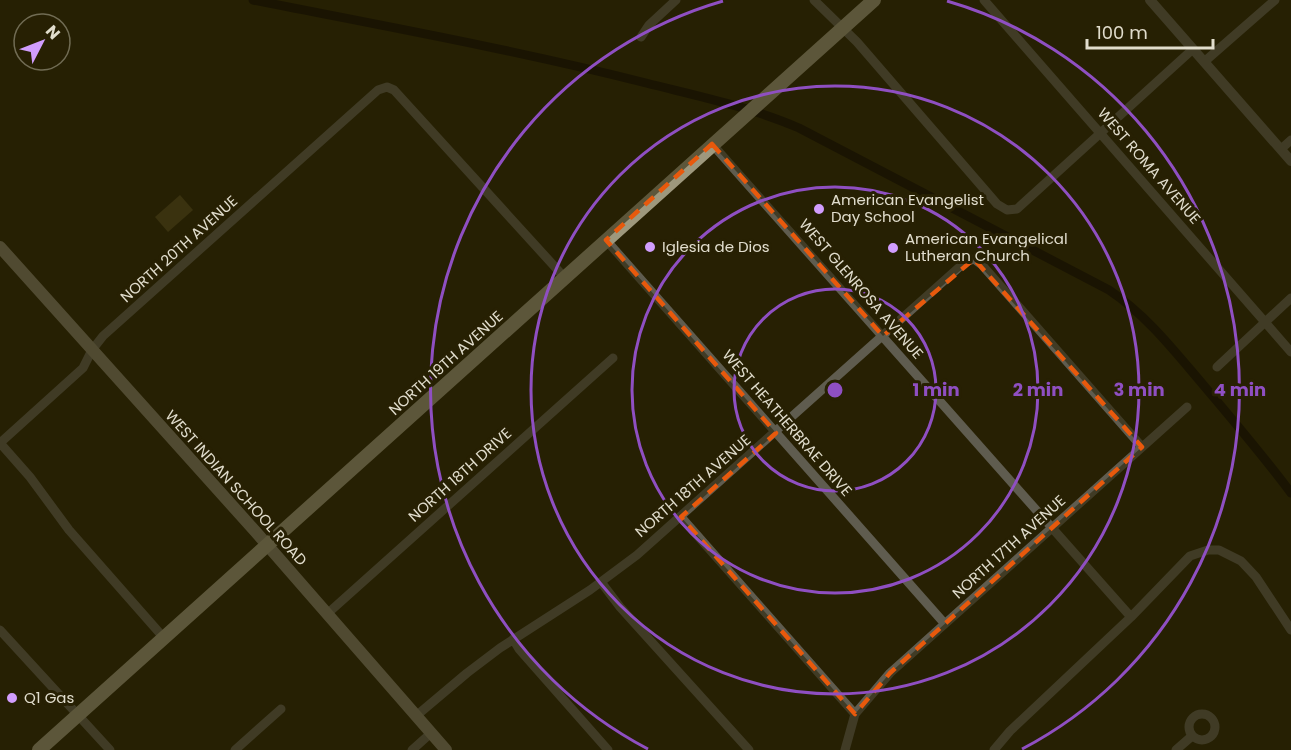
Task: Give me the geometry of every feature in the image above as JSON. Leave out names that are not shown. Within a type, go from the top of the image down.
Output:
[{"type":"main road","name":"NORTH 19TH AVENUE","points":[[39,750],[874,0]]},
{"type":"main road","name":"WEST INDIAN SCHOOL ROAD","points":[[0,247],[268,545],[446,750]]},
{"type":"street","points":[[641,37],[649,25],[676,0]]},
{"type":"street","points":[[814,0],[857,42],[997,204],[1007,210],[1017,209],[1193,50]]},
{"type":"street","name":"WEST ROMA AVENUE","points":[[984,0],[1291,352]]},
{"type":"street","points":[[1150,0],[1291,161]]},
{"type":"street","points":[[1204,62],[1275,0]]},
{"type":"street","name":"NORTH 20TH AVENUE","points":[[0,443],[83,368],[104,336],[378,90],[387,87],[394,90],[565,278]]},
{"type":"street","points":[[1281,149],[1291,140]]},
{"type":"street","name":"WEST GLENROSA AVENUE","points":[[712,144],[1131,617]]},
{"type":"street","name":"WEST HEATHERBRAE DRIVE","points":[[606,240],[945,624]]},
{"type":"street","name":"NORTH 18TH AVENUE","points":[[416,716],[467,673],[513,639],[601,582],[637,555],[965,262],[974,259],[982,265],[1142,447]]},
{"type":"street","points":[[1217,367],[1291,298]]},
{"type":"street","name":"NORTH 18TH DRIVE","points":[[327,614],[613,358]]},
{"type":"street","name":"NORTH 17TH AVENUE","points":[[855,714],[890,673],[1053,529],[1187,406]]},
{"type":"street","points":[[0,443],[30,477],[76,539],[164,638]]},
{"type":"street","points":[[681,517],[855,714],[845,750]]},
{"type":"street","points":[[994,750],[1010,731],[1131,617],[1190,556],[1208,550],[1219,550],[1248,567],[1291,630]]},
{"type":"street","points":[[601,582],[620,607],[749,750]]},
{"type":"street","points":[[0,630],[110,750]]},
{"type":"street","points":[[513,639],[519,649],[608,750]]},
{"type":"street","points":[[235,750],[280,709]]},
{"type":"street","points":[[412,750],[431,733]]},
{"type":"street","points":[[1176,750],[1192,736]]},
{"type":"highlighted area","points":[[712,144],[883,336],[974,259],[1142,447],[890,673],[855,714],[681,517],[776,433],[606,240]]},
{"type":"shaded area","points":[[180,195],[193,210],[168,232],[155,217]]},
{"type":"waterway","points":[[253,0],[597,71],[724,103],[799,128],[1109,290],[1135,310],[1169,344],[1291,493]]},
{"type":"place","name":"American Evangelist Day School","points":[[819,209]]},
{"type":"place","name":"Iglesia de Dios","points":[[650,247]]},
{"type":"place","name":"American Evangelical Lutheran Church","points":[[893,248]]},
{"type":"place","name":"Q1 Gas","points":[[12,698]]}]
